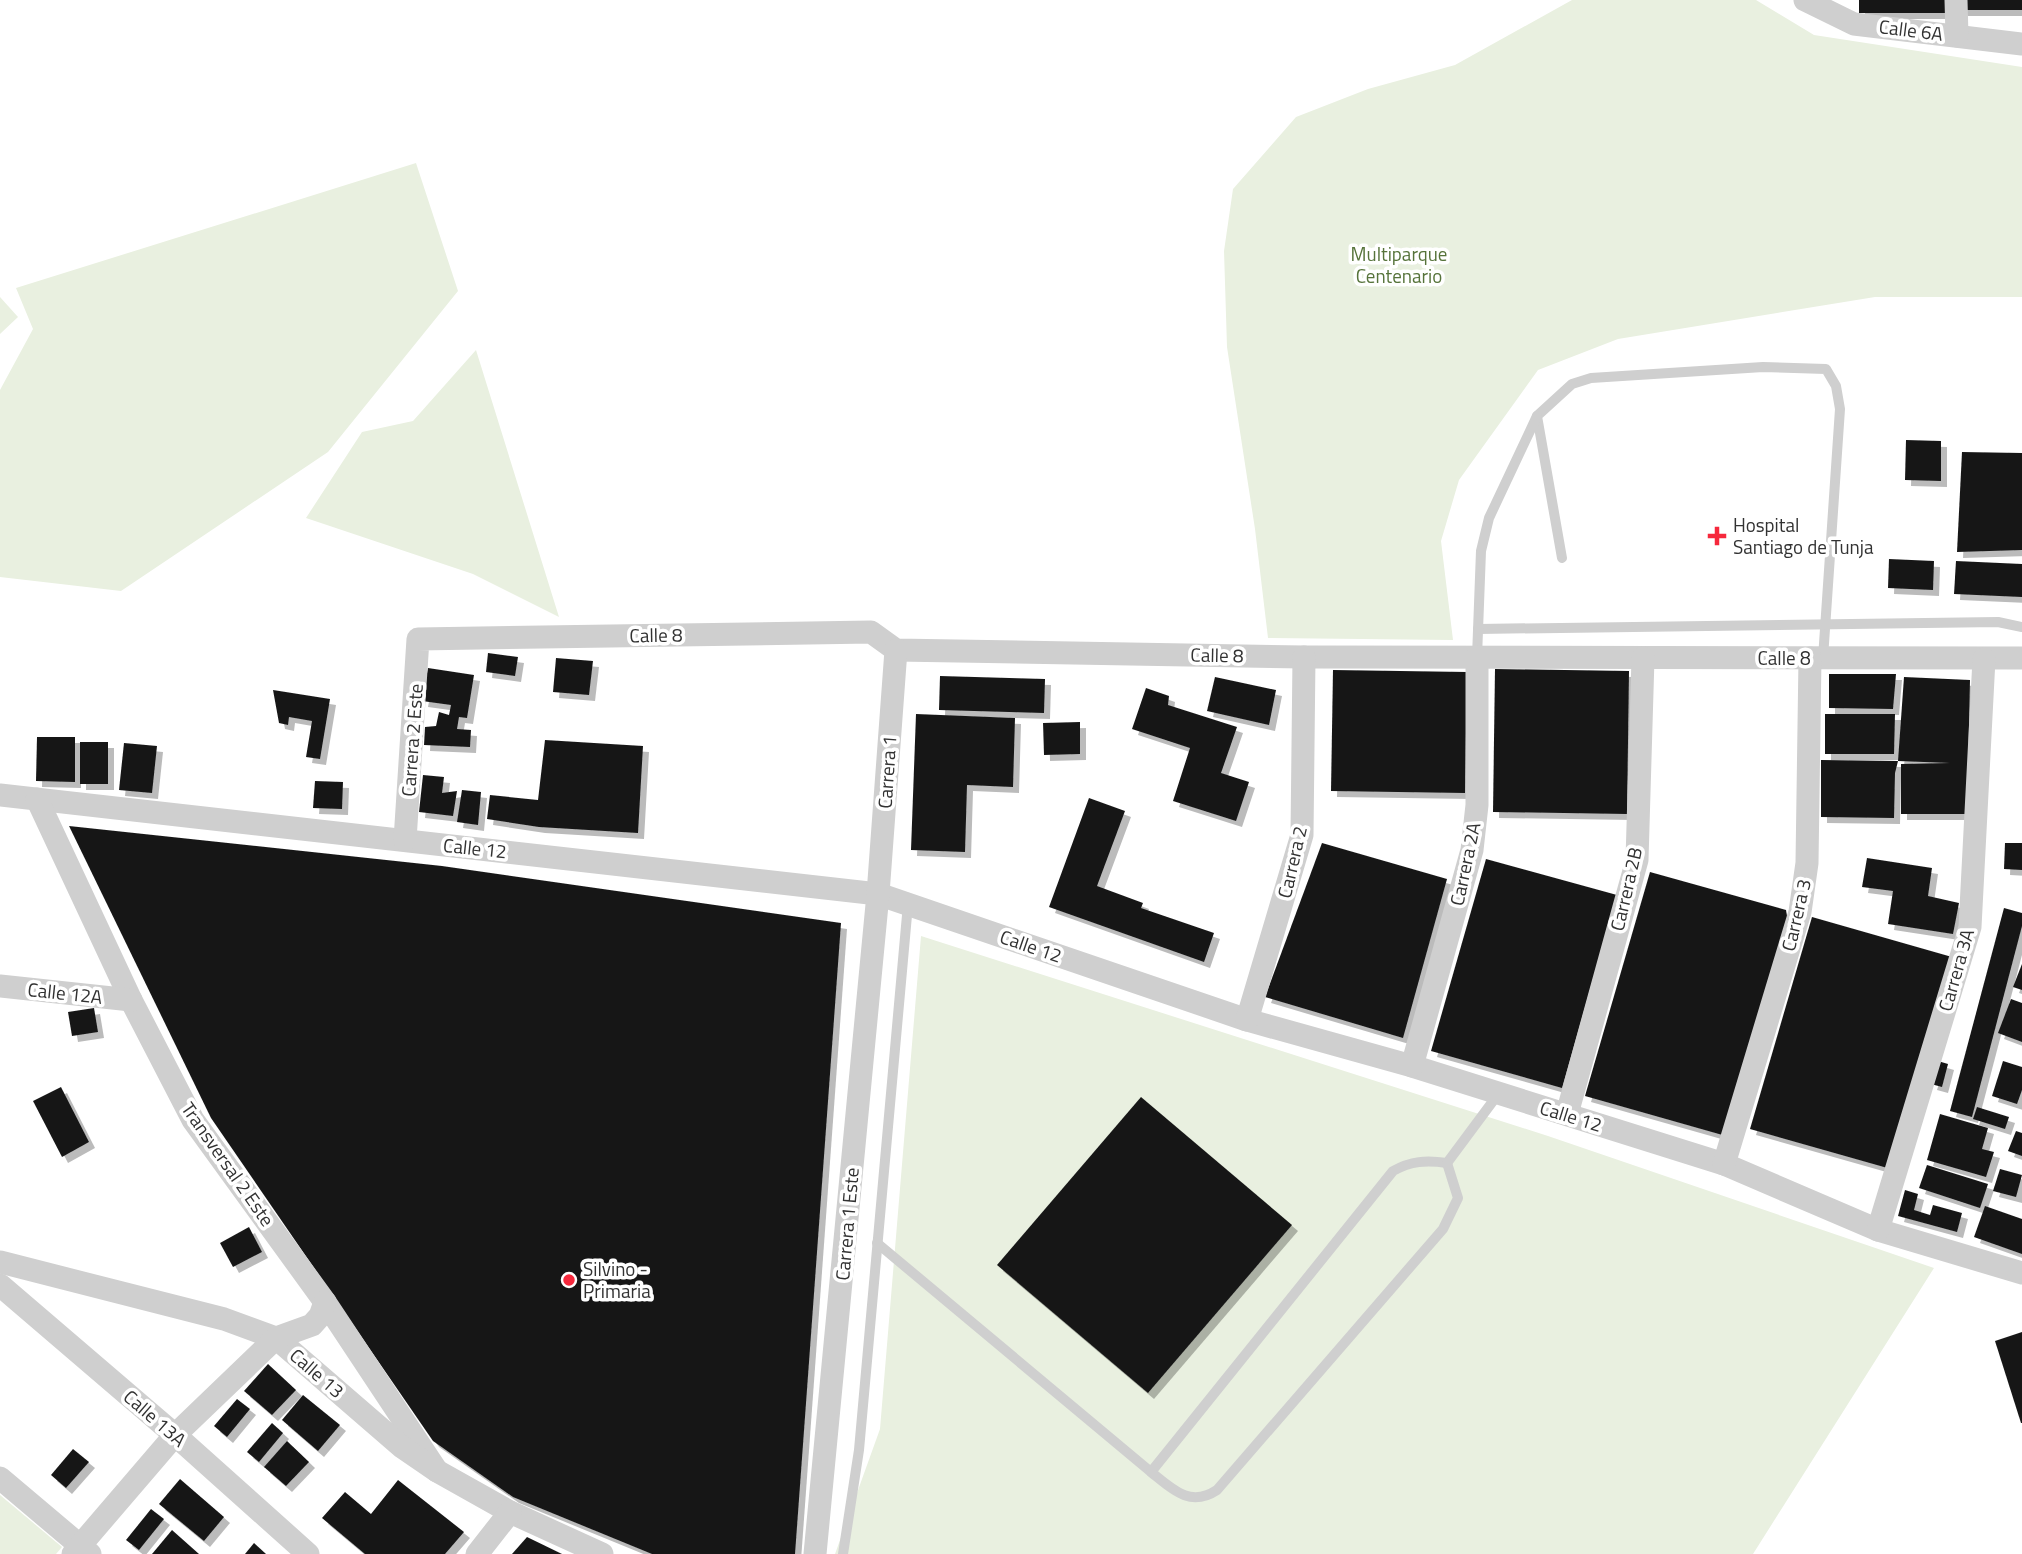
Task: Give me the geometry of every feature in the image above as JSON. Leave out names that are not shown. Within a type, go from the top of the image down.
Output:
[{"type":"street","name":"Calle 6A","points":[[1805,0],[1854,24],[2022,44]]},
{"type":"street","points":[[1854,0],[1854,24]]},
{"type":"street","points":[[1956,0],[1957,36]]},
{"type":"street","name":"Calle 8","points":[[418,639],[871,632],[895,650],[1304,657],[2022,658]]},
{"type":"street","name":"Carrera 2 Este","points":[[405,840],[418,639]]},
{"type":"street","name":"Carrera 1","points":[[878,894],[895,650]]},
{"type":"street","name":"Carrera 2","points":[[1247,1020],[1302,835],[1304,657]]},
{"type":"street","name":"Carrera 2A","points":[[1412,1066],[1472,850],[1477,805],[1477,657]]},
{"type":"street","name":"Carrera 2B","points":[[1567,1114],[1637,860],[1643,658]]},
{"type":"street","name":"Carrera 3","points":[[1724,1164],[1800,912],[1807,863],[1816,658]]},
{"type":"street","name":"Carrera 3A","points":[[1878,1230],[1970,927],[1984,659]]},
{"type":"street","name":"Calle 12","points":[[0,795],[878,894],[1247,1020],[1412,1066],[1724,1164],[1878,1230],[2022,1273]]},
{"type":"street","name":"Transversal 2 Este","points":[[37,799],[131,1000],[193,1120],[325,1302],[437,1471]]},
{"type":"street","name":"Carrera 1 Este","points":[[815,1554],[878,894]]},
{"type":"street","name":"Calle 12A","points":[[0,986],[131,1000]]},
{"type":"street","name":"Calle 13","points":[[0,1262],[224,1319],[276,1338],[402,1447],[437,1471],[510,1512],[602,1554]]},
{"type":"street","name":"Calle 13A","points":[[0,1285],[175,1434],[308,1554]]},
{"type":"street","points":[[0,1478],[81,1551],[175,1434],[276,1338],[312,1325],[320,1316],[325,1302]]},
{"type":"street","points":[[477,1554],[510,1512]]},
{"type":"lane","points":[[1477,657],[1481,551],[1489,518],[1537,416],[1572,384],[1591,378],[1763,367],[1826,369],[1836,386],[1840,409],[1826,624],[1816,658]]},
{"type":"lane","points":[[1537,416],[1562,558]]},
{"type":"lane","points":[[1478,629],[1998,622],[2022,627]]},
{"type":"lane","points":[[843,1554],[859,1450],[908,904]]},
{"type":"lane","points":[[1447,1163],[1499,1093]]},
{"type":"lane","points":[[1151,1472],[1392,1171],[1404,1164],[1426,1160],[1447,1163]]},
{"type":"lane","points":[[877,1243],[1176,1493],[1188,1498],[1208,1496],[1217,1490],[1443,1229],[1458,1198],[1447,1163]]},
{"type":"green space","name":"Multiparque Centenario","points":[[1572,0],[1756,0],[1814,35],[2022,67],[2022,297],[1875,297],[1618,339],[1538,370],[1459,480],[1441,541],[1453,640],[1268,638],[1255,529],[1227,347],[1224,251],[1233,189],[1296,117],[1368,89],[1455,65]]},
{"type":"green space","points":[[416,163],[458,291],[328,452],[121,591],[0,577],[0,390],[33,329],[16,288]]},
{"type":"green space","points":[[0,297],[18,317],[0,334]]},
{"type":"green space","points":[[476,350],[559,617],[473,574],[306,518],[362,432],[413,421]]},
{"type":"green space","points":[[921,936],[1548,1136],[1934,1268],[1753,1554],[835,1554],[880,1429]]},
{"type":"green space","points":[[0,1495],[62,1547],[56,1554],[0,1554]]},
{"type":"building","points":[[1859,0],[1946,0],[1946,13],[1859,13]]},
{"type":"building","points":[[1958,0],[2022,0],[2022,10],[1958,10]]},
{"type":"building","points":[[1906,440],[1941,441],[1941,481],[1905,480]]},
{"type":"building","points":[[1962,452],[2022,453],[2022,550],[1957,552]]},
{"type":"building","points":[[1889,559],[1934,561],[1933,590],[1888,588]]},
{"type":"building","points":[[1956,561],[2022,564],[2022,597],[1954,594]]},
{"type":"building","points":[[488,653],[518,657],[515,676],[486,672]]},
{"type":"building","points":[[556,658],[593,661],[589,695],[553,692]]},
{"type":"building","points":[[428,668],[474,675],[467,718],[459,717],[457,729],[471,730],[470,747],[424,745],[425,727],[436,726],[439,712],[449,715],[451,705],[422,701]]},
{"type":"building","points":[[1495,669],[1629,671],[1627,814],[1493,812]]},
{"type":"building","points":[[1333,670],[1467,672],[1465,793],[1331,791]]},
{"type":"building","points":[[1829,674],[1896,674],[1893,709],[1829,708]]},
{"type":"building","points":[[940,676],[1045,679],[1044,713],[939,710]]},
{"type":"building","points":[[1215,677],[1276,690],[1269,725],[1207,711]]},
{"type":"building","points":[[1904,677],[1970,680],[1967,814],[1901,814],[1901,764],[1950,763],[1898,761]]},
{"type":"building","points":[[1146,688],[1169,696],[1168,705],[1237,727],[1221,773],[1249,782],[1236,821],[1173,801],[1190,748],[1132,729]]},
{"type":"building","points":[[273,690],[330,699],[320,759],[306,757],[312,721],[289,717],[288,725],[279,723]]},
{"type":"building","points":[[916,714],[1015,718],[1013,787],[967,785],[965,852],[911,850]]},
{"type":"building","points":[[1825,714],[1895,714],[1894,754],[1825,754]]},
{"type":"building","points":[[1080,722],[1080,754],[1044,755],[1043,723]]},
{"type":"building","points":[[37,737],[75,737],[75,782],[36,781]]},
{"type":"building","points":[[545,740],[643,746],[638,833],[539,827],[487,819],[490,795],[538,800]]},
{"type":"building","points":[[80,742],[108,742],[108,784],[80,784]]},
{"type":"building","points":[[124,743],[157,746],[152,793],[119,790]]},
{"type":"building","points":[[1821,760],[1898,761],[1895,773],[1894,818],[1821,817]]},
{"type":"building","points":[[423,775],[444,777],[442,793],[457,791],[453,816],[419,812]]},
{"type":"building","points":[[315,781],[343,782],[342,809],[313,808]]},
{"type":"building","points":[[462,790],[481,792],[478,825],[457,822]]},
{"type":"building","points":[[1089,798],[1125,811],[1097,886],[1143,903],[1141,908],[1214,933],[1204,962],[1049,907]]},
{"type":"building","name":"Silvino - Primaria","points":[[69,826],[442,866],[841,923],[795,1554],[652,1554],[513,1497],[433,1441],[211,1118]]},
{"type":"building","points":[[1322,843],[1447,879],[1403,1038],[1265,997]]},
{"type":"building","points":[[2005,843],[2022,843],[2022,870],[2004,869]]},
{"type":"building","points":[[1867,858],[1932,868],[1928,896],[1959,903],[1953,934],[1888,924],[1893,891],[1862,887]]},
{"type":"building","points":[[1486,859],[1617,895],[1562,1088],[1431,1051]]},
{"type":"building","points":[[1650,872],[1786,910],[1788,922],[1726,1136],[1585,1096]]},
{"type":"building","points":[[2004,908],[2022,913],[2022,926],[1972,1117],[1950,1111]]},
{"type":"building","points":[[1812,917],[1952,957],[1891,1169],[1750,1129]]},
{"type":"building","points":[[2022,964],[2022,990],[2013,987]]},
{"type":"building","points":[[2011,999],[2022,1003],[2022,1042],[1998,1033]]},
{"type":"building","points":[[94,1008],[98,1032],[72,1036],[68,1012]]},
{"type":"building","points":[[1938,1061],[1948,1064],[1942,1087],[1931,1084]]},
{"type":"building","points":[[2003,1061],[2022,1067],[2022,1090],[2017,1104],[1992,1096]]},
{"type":"building","points":[[61,1087],[89,1142],[62,1157],[33,1101]]},
{"type":"building","points":[[1141,1097],[1292,1225],[1148,1393],[997,1265]]},
{"type":"building","points":[[1977,1107],[2009,1117],[2005,1129],[1973,1119]]},
{"type":"building","points":[[1940,1114],[1988,1128],[1982,1149],[1994,1152],[1986,1177],[1927,1160]]},
{"type":"building","points":[[2016,1131],[2022,1133],[2022,1156],[2008,1151]]},
{"type":"building","points":[[1927,1165],[1988,1184],[1980,1208],[1919,1188]]},
{"type":"building","points":[[2000,1169],[2022,1175],[2016,1197],[1993,1191]]},
{"type":"building","points":[[1905,1190],[1918,1194],[1914,1210],[1930,1215],[1933,1205],[1962,1213],[1957,1232],[1898,1216]]},
{"type":"building","points":[[1985,1206],[2022,1219],[2022,1254],[1974,1237]]},
{"type":"building","points":[[249,1227],[262,1252],[233,1267],[220,1243]]},
{"type":"building","points":[[2022,1332],[2022,1423],[2021,1423],[1995,1341]]},
{"type":"building","points":[[268,1364],[296,1390],[272,1415],[244,1391]]},
{"type":"building","points":[[303,1395],[340,1425],[318,1451],[282,1420]]},
{"type":"building","points":[[237,1399],[250,1409],[227,1437],[214,1426]]},
{"type":"building","points":[[272,1423],[283,1433],[259,1462],[247,1452]]},
{"type":"building","points":[[287,1441],[309,1462],[286,1486],[264,1467]]},
{"type":"building","points":[[73,1449],[89,1462],[66,1488],[51,1475]]},
{"type":"building","points":[[180,1479],[224,1517],[204,1541],[159,1504]]},
{"type":"building","points":[[398,1480],[464,1532],[445,1554],[365,1554],[322,1518],[345,1492],[371,1514]]},
{"type":"building","points":[[151,1509],[164,1519],[139,1550],[126,1540]]},
{"type":"building","points":[[172,1530],[199,1554],[152,1554]]},
{"type":"building","points":[[527,1537],[562,1554],[512,1554]]},
{"type":"building","points":[[254,1543],[266,1554],[245,1554]]},
{"type":"place","name":"Hospital Santiago de Tunja","points":[[1717,536]]},
{"type":"place","name":"Silvino - Primaria","points":[[569,1280]]}]
